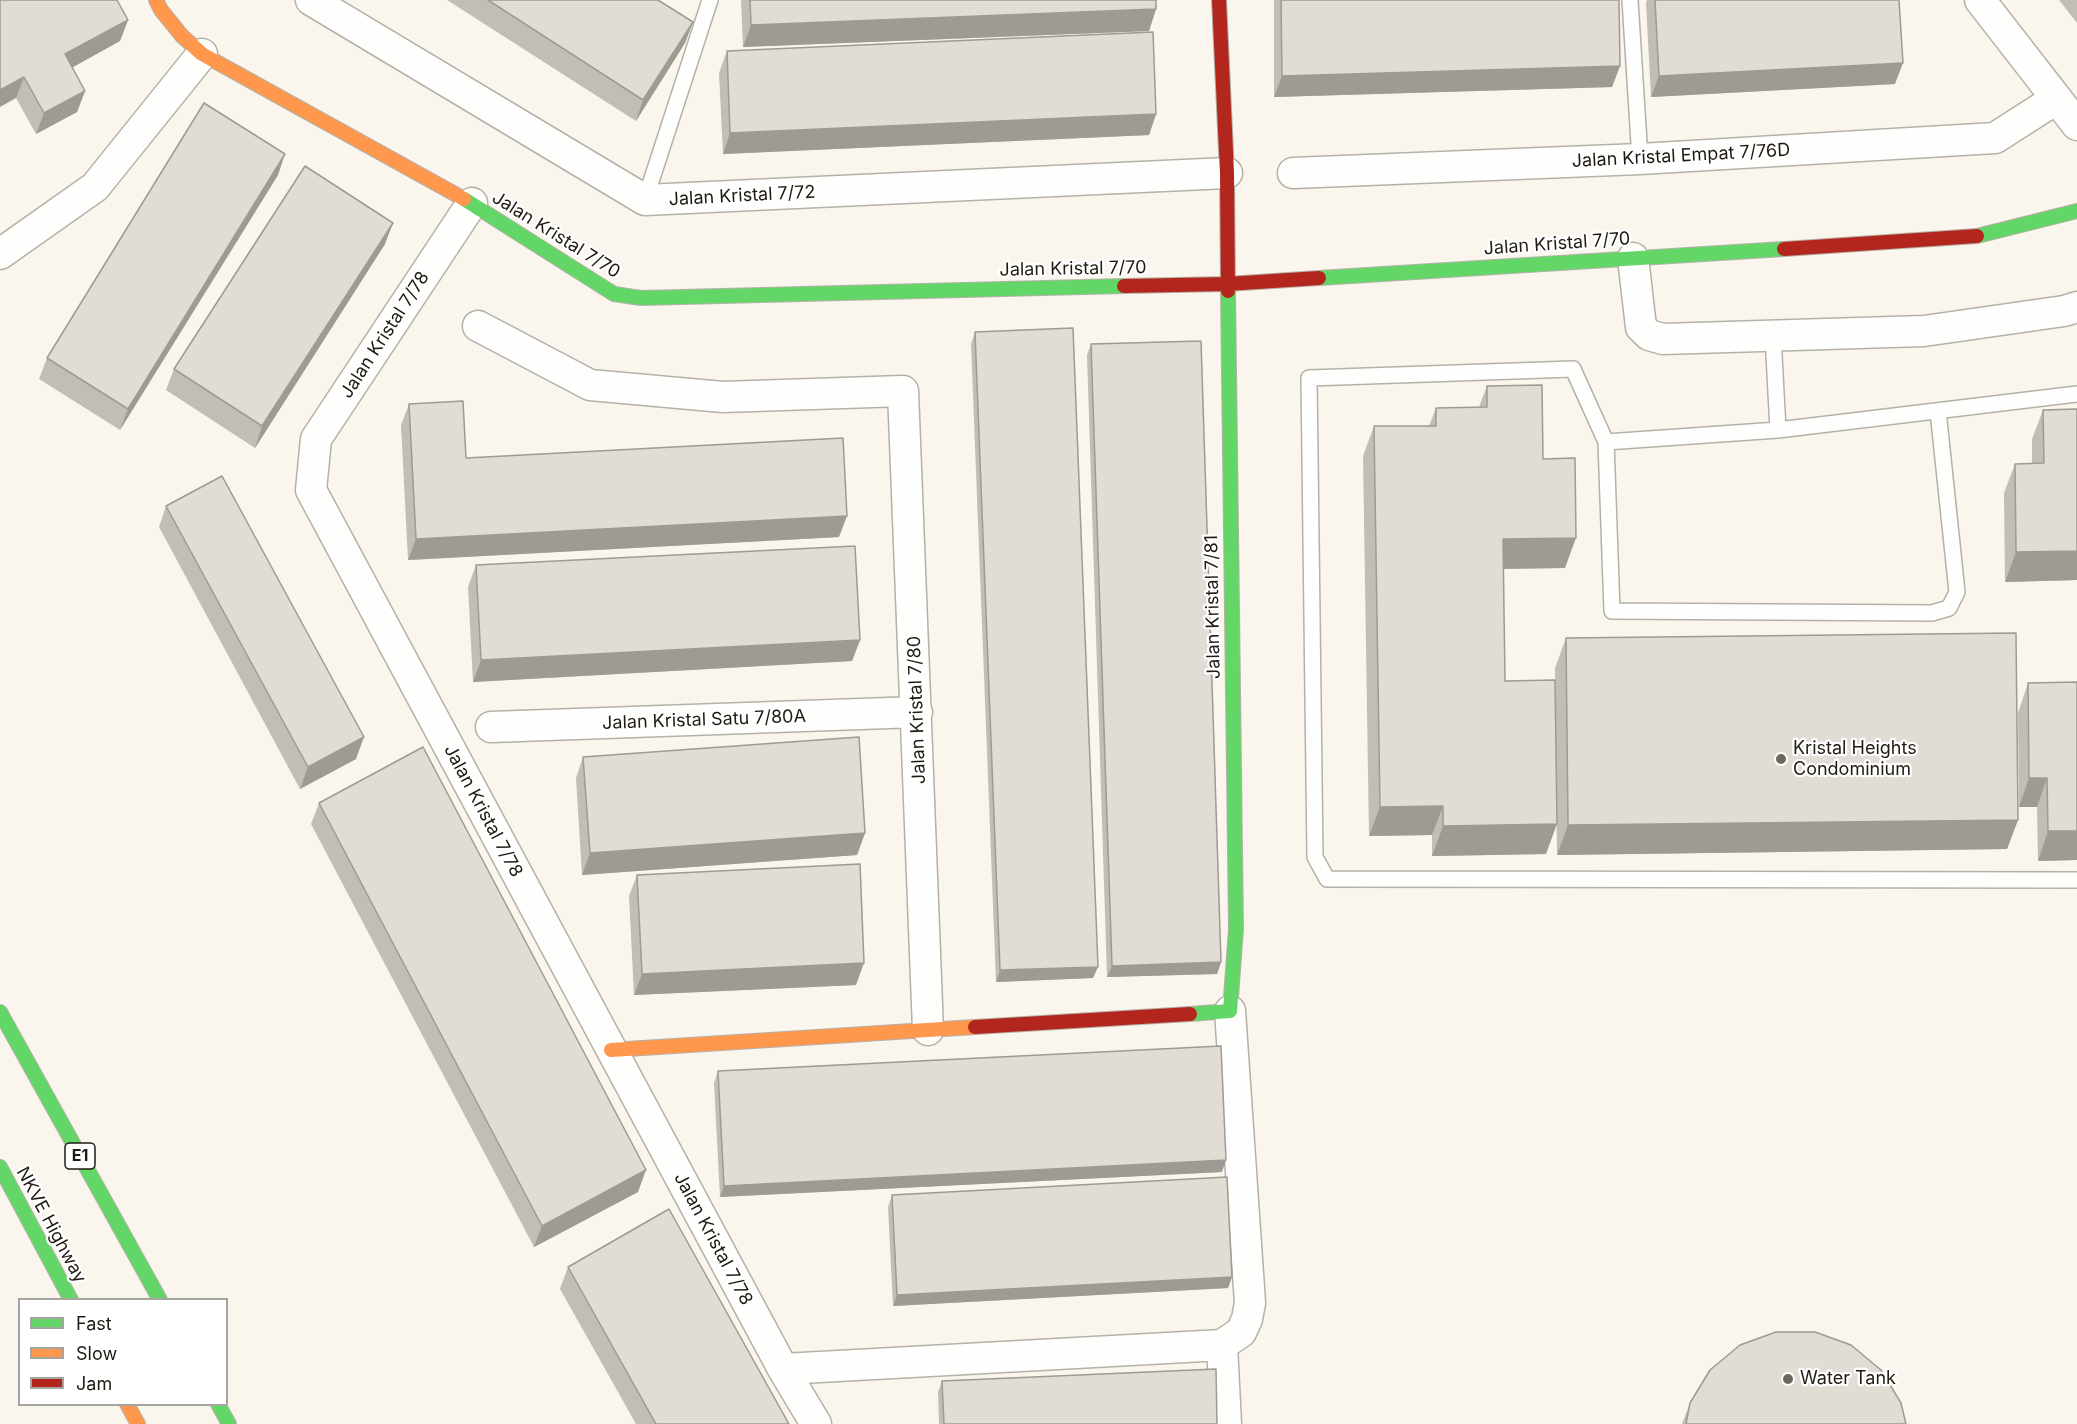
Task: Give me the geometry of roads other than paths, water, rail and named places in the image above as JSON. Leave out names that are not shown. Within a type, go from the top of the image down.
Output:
[{"type":"main road","name":"Jalan Kristal 7/70","points":[[156,0],[161,10],[182,36],[202,54],[472,203],[614,294],[640,298],[1227,284],[1974,237],[2077,211]]},
{"type":"main road","name":"Jalan Kristal 7/81","points":[[1219,0],[1227,173],[1236,929],[1230,1011]]},
{"type":"main road","points":[[611,1050],[1230,1011]]},
{"type":"main road","name":"E1","points":[[0,1012],[159,1298]]},
{"type":"main road","name":"NKVE Highway","points":[[0,1167],[70,1298]]},
{"type":"main road","points":[[128,1406],[138,1424]]},
{"type":"main road","points":[[219,1406],[229,1424]]},
{"type":"street","name":"Jalan Kristal 7/72","points":[[311,0],[645,200],[1227,173]]},
{"type":"street","points":[[1980,0],[2077,125]]},
{"type":"street","points":[[0,254],[95,187],[202,54]]},
{"type":"street","name":"Jalan Kristal Empat 7/76D","points":[[1293,173],[1640,159],[1995,138],[2056,99]]},
{"type":"street","name":"Jalan Kristal 7/78","points":[[472,203],[316,439],[311,490],[783,1369],[816,1424]]},
{"type":"street","points":[[1633,258],[1641,327],[1649,335],[1663,339],[1924,331],[2064,311],[2077,307]]},
{"type":"street","name":"Jalan Kristal 7/80","points":[[478,326],[590,386],[723,397],[903,390],[928,1030]]},
{"type":"street","name":"Jalan Kristal Satu 7/80A","points":[[491,728],[917,712]]},
{"type":"street","points":[[783,1369],[1222,1345],[1241,1332],[1247,1319],[1250,1303],[1230,1011]]},
{"type":"street","points":[[1222,1345],[1226,1424]]},
{"type":"lane","points":[[645,200],[710,0]]},
{"type":"lane","points":[[1630,0],[1640,159]]},
{"type":"lane","points":[[1773,336],[1778,430]]},
{"type":"lane","points":[[1938,411],[1957,592],[1949,608],[1932,613],[1612,611],[1606,441],[1574,369],[1309,378],[1314,857],[1327,879],[2077,880]]},
{"type":"lane","points":[[1606,441],[1778,430],[2077,394]]},
{"type":"place","name":"Kristal Heights Condominium","points":[[1781,759]]},
{"type":"place","name":"Water Tank","points":[[1788,1379]]}]
